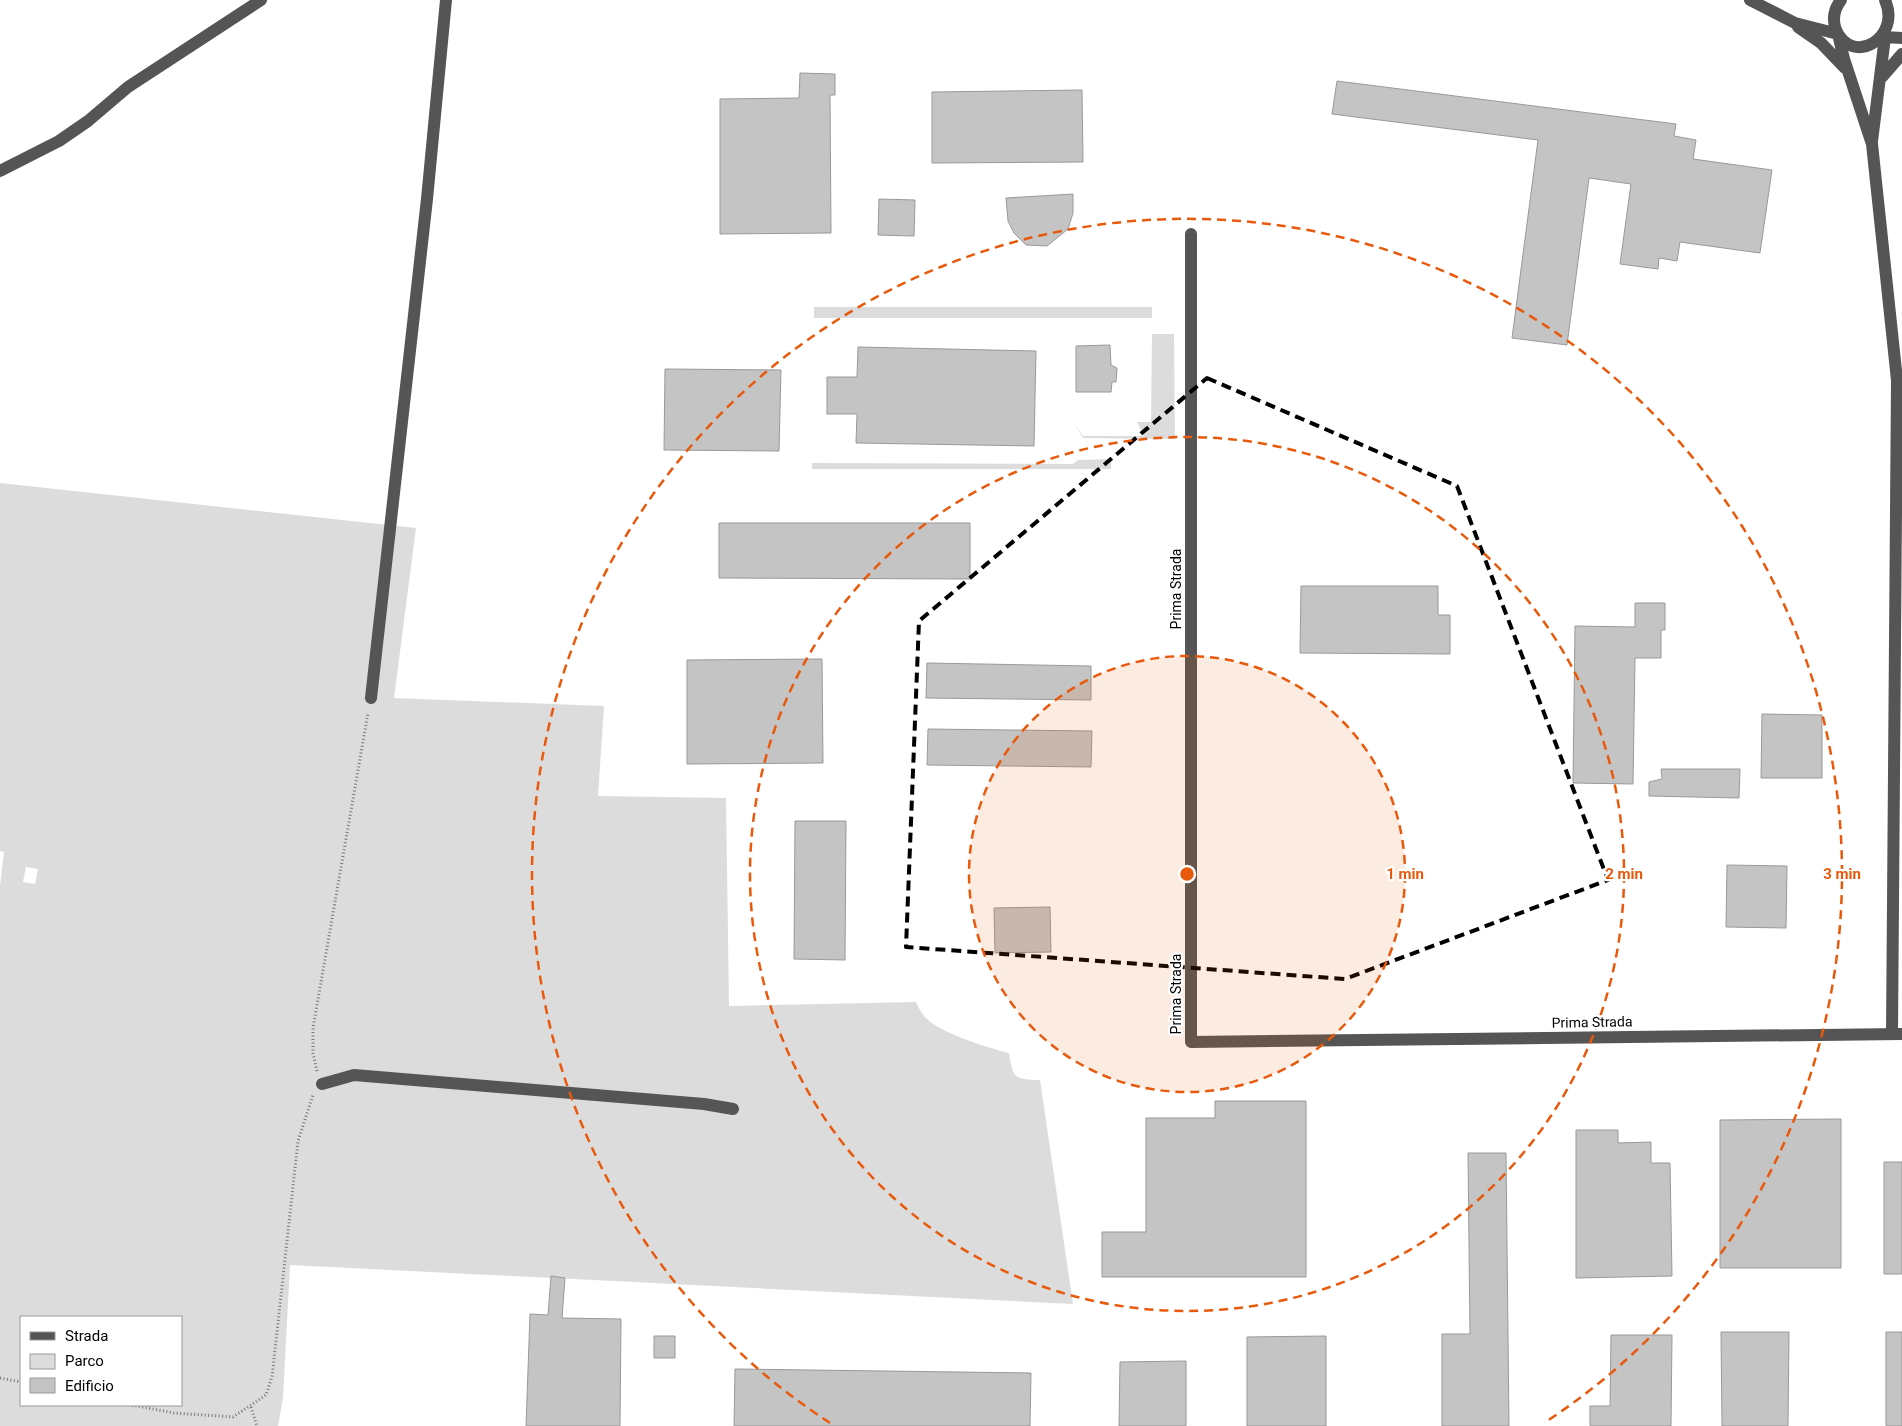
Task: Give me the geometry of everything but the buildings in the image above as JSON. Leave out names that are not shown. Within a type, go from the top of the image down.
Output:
[{"type":"street","points":[[0,171],[59,140],[88,121],[128,87],[262,0]]},
{"type":"street","points":[[371,698],[427,199],[446,0]]},
{"type":"street","points":[[1750,0],[1790,21],[1822,43],[1849,72]]},
{"type":"street","points":[[1840,0],[1834,15],[1838,34],[1872,144],[1897,380],[1897,1034]]},
{"type":"street","points":[[1887,0],[1902,8]]},
{"type":"street","points":[[1872,144],[1882,77],[1885,37],[1892,22],[1892,14],[1887,0]]},
{"type":"street","points":[[1790,21],[1838,34],[1849,44],[1857,47],[1872,46],[1885,37],[1902,38]]},
{"type":"street","points":[[1882,77],[1902,54]]},
{"type":"street","name":"Prima Strada","points":[[1191,234],[1191,1042],[1897,1034]]},
{"type":"street","points":[[322,1084],[354,1075],[704,1104],[733,1109]]},
{"type":"path","points":[[137,1406],[213,1418],[233,1417],[251,1407],[266,1395],[272,1377],[298,1141],[310,1098],[322,1084],[313,1053],[313,1028],[371,698]]},
{"type":"path","points":[[0,1378],[20,1382]]},
{"type":"path","points":[[251,1407],[257,1426]]},
{"type":"highlighted area","points":[[1207,378],[1457,486],[1608,880],[1345,979],[906,947],[919,621]]},
{"type":"green space","points":[[814,307],[1152,307],[1152,318],[814,318]]},
{"type":"green space","points":[[1152,334],[1174,334],[1175,439],[1083,438],[1074,423],[1083,436],[1144,436],[1137,422],[1151,422]]},
{"type":"green space","points":[[1111,459],[1111,469],[812,469],[812,463],[1073,464],[1078,460]]},
{"type":"green space","points":[[0,483],[416,528],[394,698],[604,706],[598,796],[726,798],[729,1006],[916,1002],[924,1016],[940,1028],[976,1043],[1009,1053],[1016,1076],[1040,1080],[1073,1304],[290,1265],[283,1398],[278,1426],[0,1426],[0,886],[4,852],[0,851]],"holes":[[[26,867],[38,869],[35,884],[23,882]]]}]
